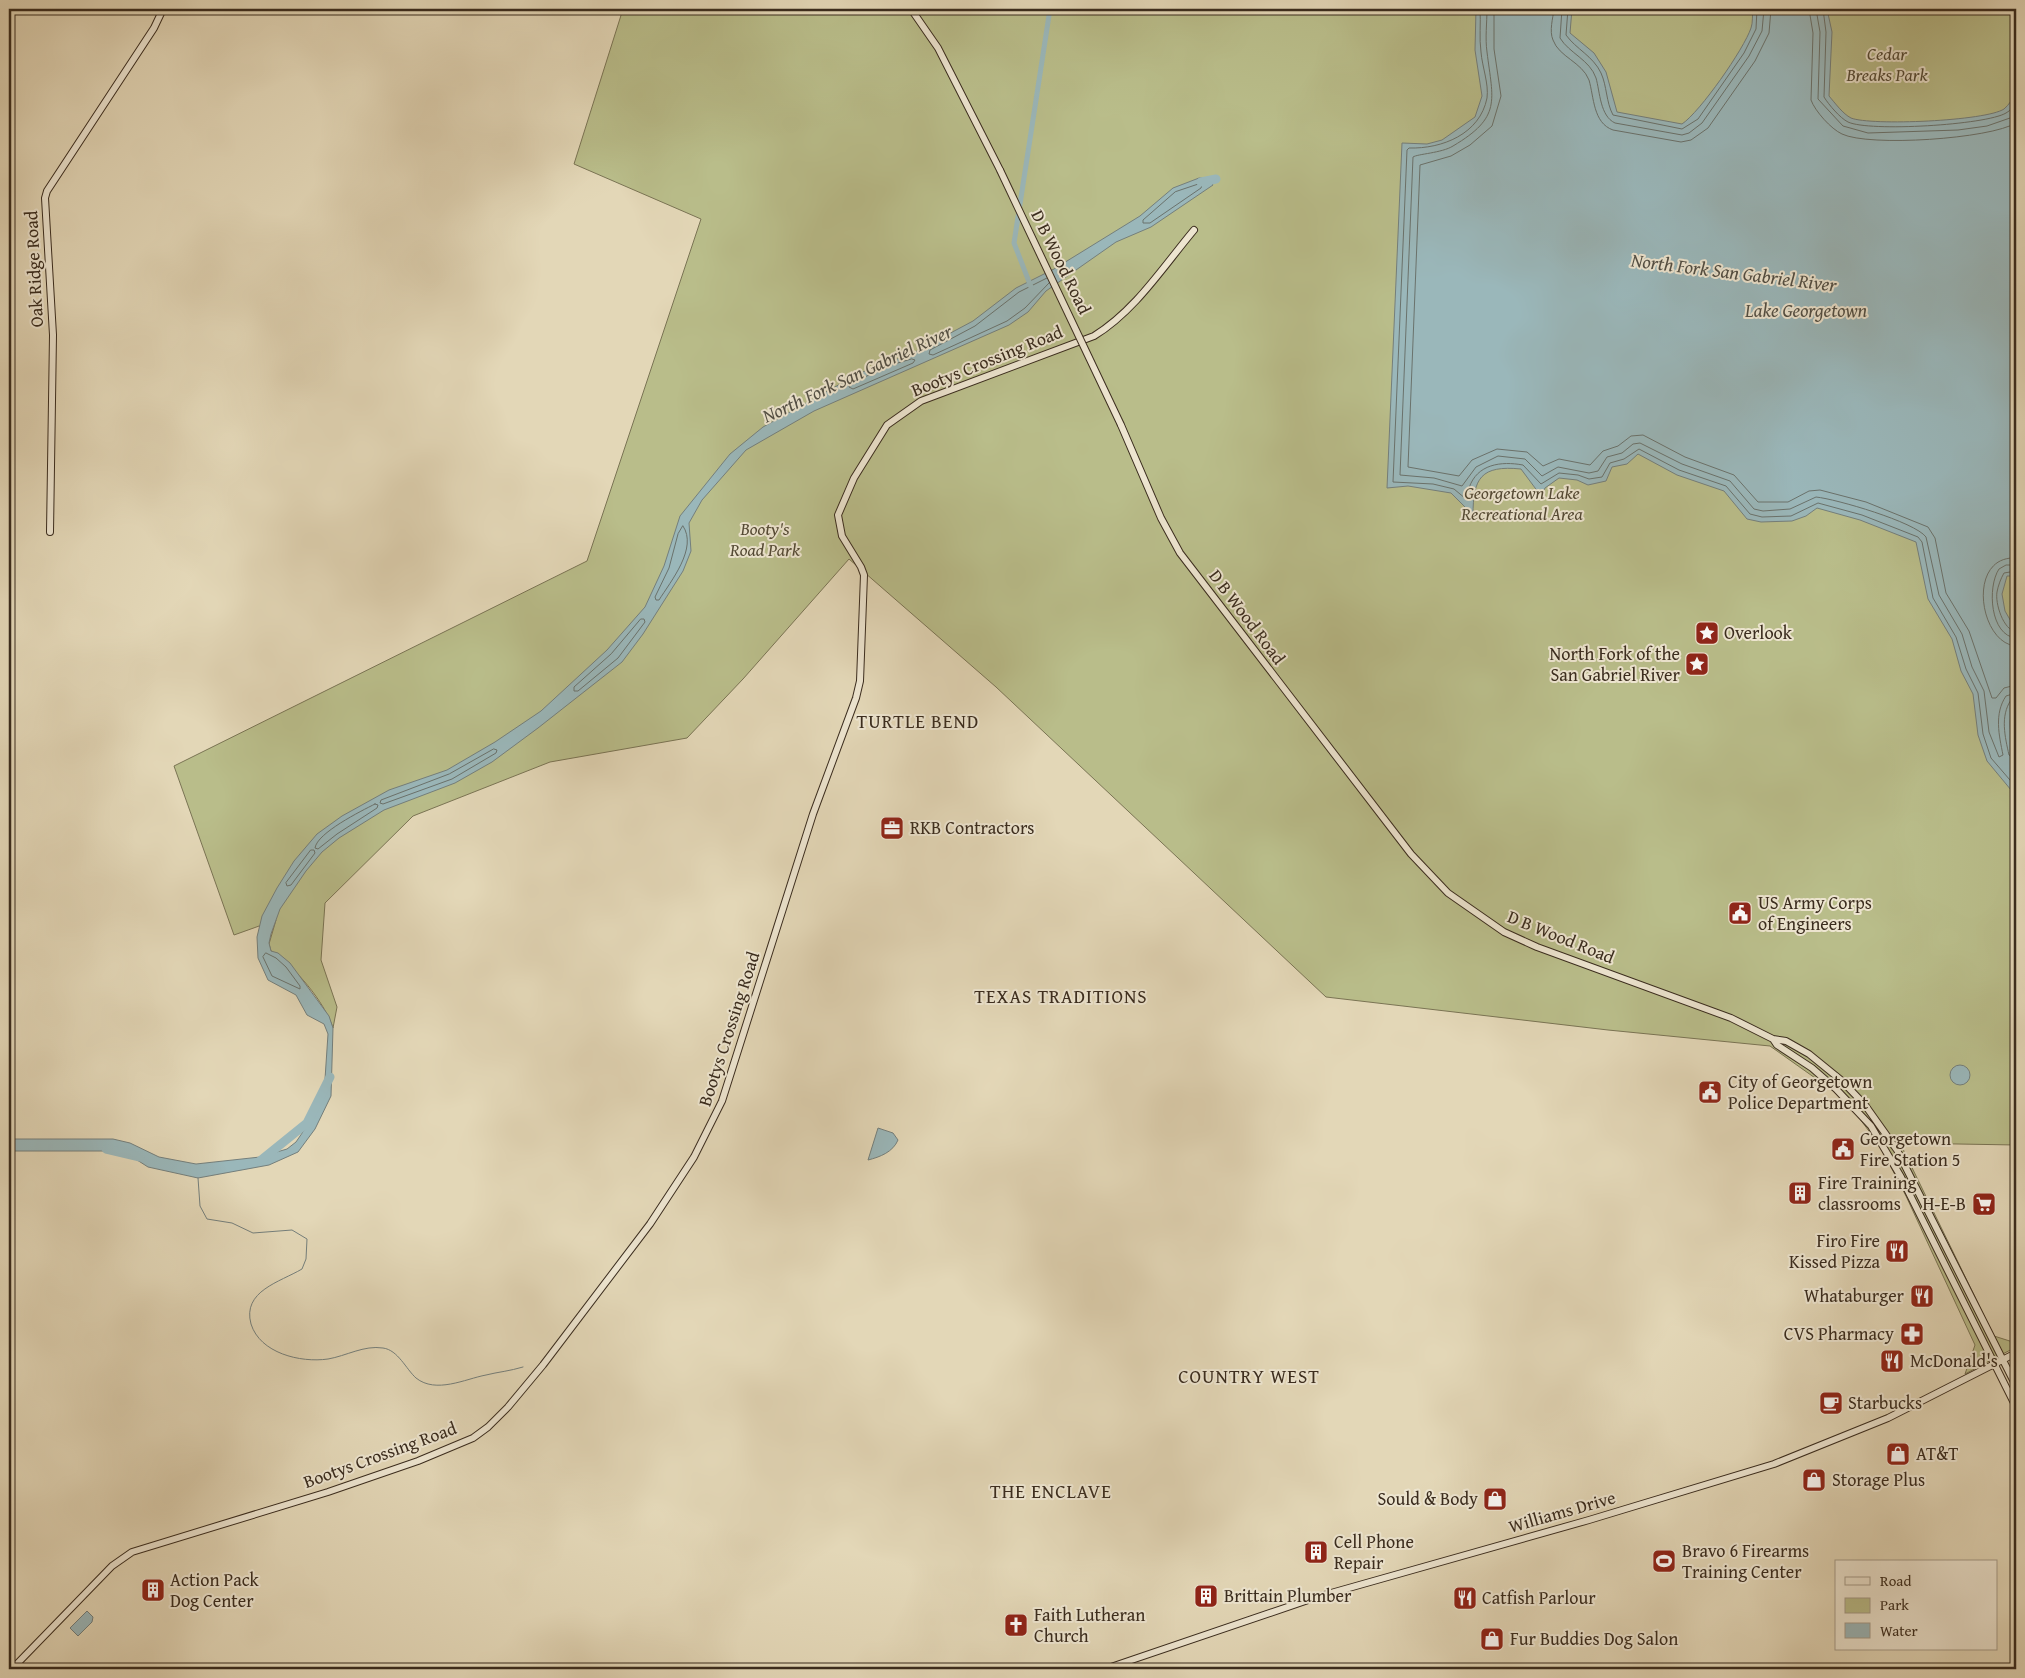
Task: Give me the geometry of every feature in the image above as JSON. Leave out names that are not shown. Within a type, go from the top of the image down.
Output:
[{"type":"main road","name":"Oak Ridge Road","points":[[50,532],[53,335],[45,198],[47,191],[153,30],[163,9]]},
{"type":"main road","name":"D B Wood Road","points":[[911,9],[943,57],[1000,170],[1121,425],[1161,518],[1180,553],[1411,854],[1448,893],[1504,932],[1537,947],[1731,1018],[1773,1038],[1786,1041],[1809,1054],[1828,1069],[1879,1122],[1897,1150],[2016,1386]]},
{"type":"main road","name":"Bootys Crossing Road","points":[[12,1669],[102,1576],[132,1552],[328,1492],[447,1450],[474,1438],[491,1424],[514,1400],[598,1293],[676,1186],[708,1131],[722,1101],[813,814],[858,691],[864,575],[862,567],[846,543],[838,520],[842,502],[854,478],[888,425],[916,404],[1094,336],[1114,323],[1129,309],[1194,230]]},
{"type":"main road","name":"D B Wood Road","points":[[1773,1038],[1777,1045],[1823,1077],[1871,1126],[1901,1177],[1943,1258],[2016,1407]]},
{"type":"main road","points":[[1823,1077],[1828,1069]]},
{"type":"main road","points":[[1871,1126],[1879,1122]]},
{"type":"main road","points":[[1943,1258],[1951,1255]]},
{"type":"main road","name":"Williams Drive","points":[[1105,1669],[1317,1597],[1647,1503],[1774,1464],[1888,1418],[2016,1353]]},
{"type":"green space","name":"Georgetown Lake Recreational Area","points":[[623,9],[2016,9],[2016,1145],[1900,1143],[1994,1336],[2016,1343],[2016,1347],[1965,1374],[1975,1345],[1906,1196],[1880,1146],[1857,1115],[1832,1090],[1770,1046],[1608,1030],[1326,997],[996,687],[849,559],[743,679],[687,738],[550,762],[413,816],[325,903],[321,960],[337,1007],[333,1028],[323,1007],[308,985],[290,966],[271,951],[269,944],[276,920],[234,935],[174,766],[587,561],[701,219],[574,164]]},
{"type":"water","name":"Lake Georgetown","points":[[1476,9],[1572,9],[1570,33],[1594,53],[1606,72],[1617,112],[1682,124],[1710,94],[1740,50],[1751,28],[1753,9],[1827,9],[1832,32],[1829,96],[1851,118],[1881,122],[1903,122],[1975,117],[2004,109],[2016,93],[2016,576],[2007,576],[2002,594],[2005,611],[2016,630],[2016,700],[2012,709],[2010,725],[2016,764],[2016,796],[1987,761],[1978,735],[1973,694],[1961,671],[1952,639],[1928,599],[1916,542],[1860,520],[1817,508],[1806,516],[1792,521],[1761,522],[1747,519],[1724,491],[1677,475],[1638,454],[1627,464],[1612,467],[1606,481],[1588,485],[1577,480],[1559,478],[1545,488],[1541,496],[1521,469],[1507,468],[1488,472],[1478,483],[1473,502],[1473,515],[1451,493],[1408,486],[1387,488],[1402,143],[1427,144],[1442,140],[1475,117],[1482,96],[1475,50]]},
{"type":"water","points":[[1199,178],[1208,178],[1213,185],[1151,227],[1116,242],[1046,291],[1028,312],[1009,325],[814,411],[746,450],[702,500],[689,523],[691,551],[683,571],[643,634],[622,662],[492,762],[455,783],[384,810],[339,838],[322,852],[306,871],[280,909],[269,943],[271,951],[278,953],[290,963],[329,1016],[333,1028],[331,1096],[315,1129],[298,1152],[269,1165],[198,1178],[148,1167],[123,1151],[9,1151],[9,1139],[113,1139],[130,1143],[159,1157],[196,1164],[260,1157],[287,1149],[296,1142],[315,1114],[324,1094],[328,1034],[324,1024],[307,1015],[296,995],[268,980],[258,958],[257,937],[262,916],[277,888],[294,861],[317,834],[342,816],[389,790],[447,770],[495,742],[541,711],[607,650],[645,607],[664,566],[680,516],[730,454],[763,427],[860,373],[913,353],[973,321],[1016,288],[1054,269],[1140,216],[1173,188]]},
{"type":"water","points":[[1960,1065],[1967,1068],[1970,1075],[1967,1082],[1960,1085],[1953,1082],[1950,1075],[1953,1068]]},
{"type":"water","points":[[878,1128],[893,1133],[898,1140],[889,1151],[868,1160]]},
{"type":"water","points":[[87,1611],[93,1617],[92,1622],[78,1636],[70,1628]]},
{"type":"waterway","points":[[1031,287],[1014,243],[1050,9]]},
{"type":"waterway","name":"North Fork San Gabriel River","points":[[1201,182],[1216,179]]},
{"type":"waterway","name":"North Fork San Gabriel River","points":[[260,1161],[307,1123],[330,1077]]},
{"type":"waterway","name":"North Fork San Gabriel River","points":[[106,1149],[140,1157]]},
{"type":"waterway","points":[[198,1178],[200,1206],[207,1219],[232,1223],[253,1233],[292,1230],[307,1239],[306,1259],[302,1269],[265,1289],[252,1303],[250,1313],[251,1324],[256,1334],[272,1349],[294,1357],[317,1360],[335,1358],[369,1348],[388,1349],[397,1356],[416,1378],[432,1385],[451,1384],[523,1367]]},
{"type":"place","name":"Overlook","points":[[1707,633]]},
{"type":"place","name":"North Fork of the San Gabriel River","points":[[1697,664]]},
{"type":"place","name":"RKB Contractors","points":[[892,828]]},
{"type":"place","name":"US Army Corps of Engineers","points":[[1740,913]]},
{"type":"place","name":"City of Georgetown Police Department","points":[[1710,1092]]},
{"type":"place","name":"Georgetown Fire Station 5","points":[[1843,1149]]},
{"type":"place","name":"Fire Training classrooms","points":[[1800,1193]]},
{"type":"place","name":"H-E-B","points":[[1984,1204]]},
{"type":"place","name":"Firo Fire Kissed Pizza","points":[[1897,1251]]},
{"type":"place","name":"Whataburger","points":[[1922,1296]]},
{"type":"place","name":"CVS Pharmacy","points":[[1912,1334]]},
{"type":"place","name":"McDonald's","points":[[1892,1361]]},
{"type":"place","name":"Starbucks","points":[[1831,1403]]},
{"type":"place","name":"AT&T","points":[[1898,1454]]},
{"type":"place","name":"Storage Plus","points":[[1814,1480]]},
{"type":"place","name":"Sould & Body","points":[[1495,1499]]},
{"type":"place","name":"Cell Phone Repair","points":[[1316,1552]]},
{"type":"place","name":"Bravo 6 Firearms Training Center","points":[[1664,1561]]},
{"type":"place","name":"Action Pack Dog Center","points":[[153,1590]]},
{"type":"place","name":"Brittain Plumber","points":[[1206,1596]]},
{"type":"place","name":"Catfish Parlour","points":[[1465,1598]]},
{"type":"place","name":"Faith Lutheran Church","points":[[1016,1625]]},
{"type":"place","name":"Fur Buddies Dog Salon","points":[[1492,1639]]},
{"type":"district","name":"TURTLE BEND","points":[[918,721]]},
{"type":"district","name":"TEXAS TRADITIONS","points":[[1061,996]]},
{"type":"district","name":"COUNTRY WEST","points":[[1249,1376]]},
{"type":"district","name":"THE ENCLAVE","points":[[1051,1491]]},
{"type":"park label","name":"Cedar Breaks Park","points":[[1887,64]]},
{"type":"park label","name":"Booty's Road Park","points":[[765,539]]}]
